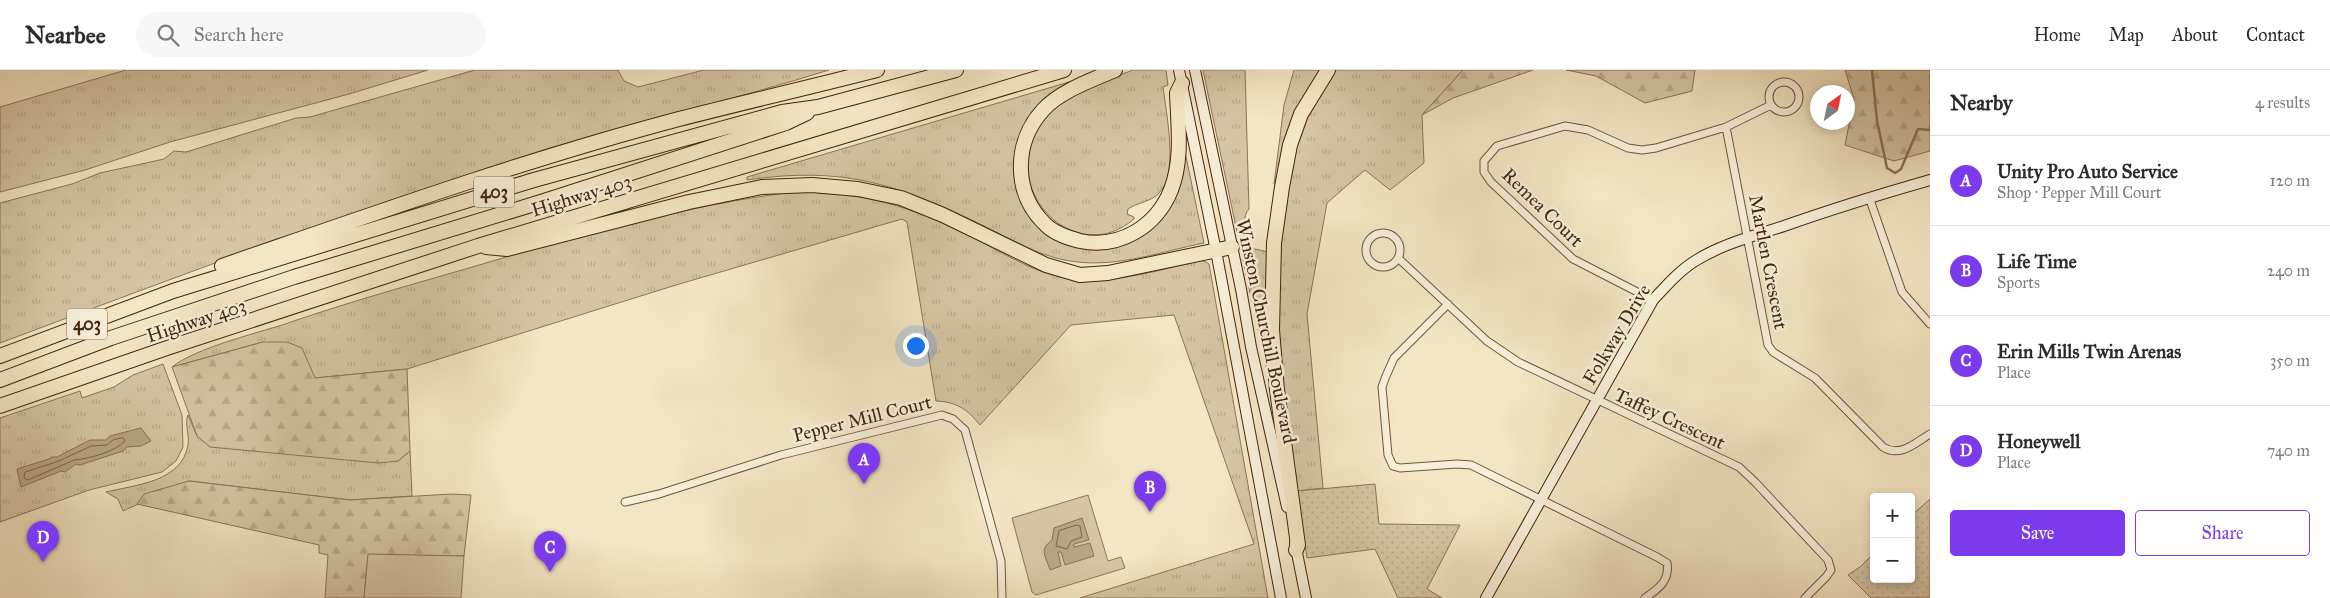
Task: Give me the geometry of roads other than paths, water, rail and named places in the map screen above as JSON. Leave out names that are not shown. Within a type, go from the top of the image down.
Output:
[{"type":"highway","points":[[816,86],[853,70]]},
{"type":"highway","points":[[173,291],[220,267],[449,188],[678,119],[877,70]]},
{"type":"highway","name":"Highway 403","points":[[0,356],[173,291],[534,180],[782,112],[818,107],[956,70]]},
{"type":"highway","name":"Highway 403","points":[[0,406],[167,348],[478,246],[1064,70]]},
{"type":"highway","points":[[1116,70],[1063,94],[1043,109],[1028,132],[1020,159],[1022,184],[1032,208],[1047,226],[1068,238],[1099,243],[1120,239],[1146,226],[1162,208],[1171,190],[1178,163],[1177,93],[1180,76]]},
{"type":"highway","points":[[1296,550],[1298,545],[1277,390],[1272,330],[1274,243],[1290,145],[1301,114],[1328,70]]},
{"type":"highway","points":[[0,380],[111,338],[294,277],[541,202],[786,122],[818,107]]},
{"type":"highway","points":[[478,246],[507,248],[689,202],[762,187],[812,184],[858,188],[901,198],[943,215],[1046,265],[1080,275],[1108,273],[1232,247]]},
{"type":"main road","name":"Winston Churchill Boulevard","points":[[1196,75],[1251,347],[1306,598]]},
{"type":"main road","name":"Winston Churchill Boulevard","points":[[1180,76],[1216,251],[1281,598]]},
{"type":"main road","name":"Folkway Drive","points":[[1486,598],[1653,300],[1676,276],[1715,250],[1868,197],[1930,180]]},
{"type":"street","points":[[1787,82],[1797,88],[1799,100],[1793,110],[1781,112],[1771,105],[1769,94],[1776,84],[1787,82]]},
{"type":"street","name":"Remea Court","points":[[1653,300],[1573,259],[1491,182],[1484,172],[1484,161],[1497,146],[1565,126],[1588,130],[1628,148],[1642,150],[1656,148],[1726,127],[1771,105]]},
{"type":"street","name":"Martlen Crescent","points":[[1726,127],[1768,345],[1773,352],[1815,378],[1883,447],[1891,452],[1899,452],[1930,434]]},
{"type":"street","points":[[1868,197],[1902,292],[1930,324]]},
{"type":"street","points":[[1384,233],[1389,234],[1394,237],[1400,247],[1398,258],[1390,266],[1379,267],[1374,265],[1367,256],[1366,245],[1373,236],[1384,233]]},
{"type":"street","name":"Taffey Crescent","points":[[1398,258],[1486,341],[1518,362],[1739,468],[1756,482],[1828,560],[1831,570],[1826,578],[1805,598]]},
{"type":"street","points":[[1448,304],[1394,358],[1382,387],[1388,456],[1393,466],[1400,468],[1457,464],[1471,465],[1667,563],[1668,572],[1666,580],[1645,598]]},
{"type":"street","name":"Pepper Mill Court","points":[[625,502],[659,494],[781,455],[942,414],[952,419],[965,430],[1001,561],[1002,598]]},
{"type":"water","points":[[141,428],[151,441],[141,446],[127,447],[123,451],[80,465],[76,464],[65,472],[61,471],[21,487],[17,469],[51,457],[57,457],[90,440],[106,440],[110,436]]},
{"type":"water","points":[[1082,518],[1089,540],[1074,544],[1074,547],[1090,543],[1094,556],[1065,565],[1061,552],[1058,552],[1061,566],[1050,570],[1044,550],[1052,540],[1054,528]]},
{"type":"waterway","points":[[1872,70],[1877,121],[1887,168],[1895,173],[1901,169],[1918,129],[1930,130]]},
{"type":"place","name":"Unity Pro Auto Service","points":[[864,484]]},
{"type":"place","name":"Life Time","points":[[1150,512]]},
{"type":"place","name":"Honeywell","points":[[43,562]]},
{"type":"place","name":"Erin Mills Twin Arenas","points":[[550,572]]}]
